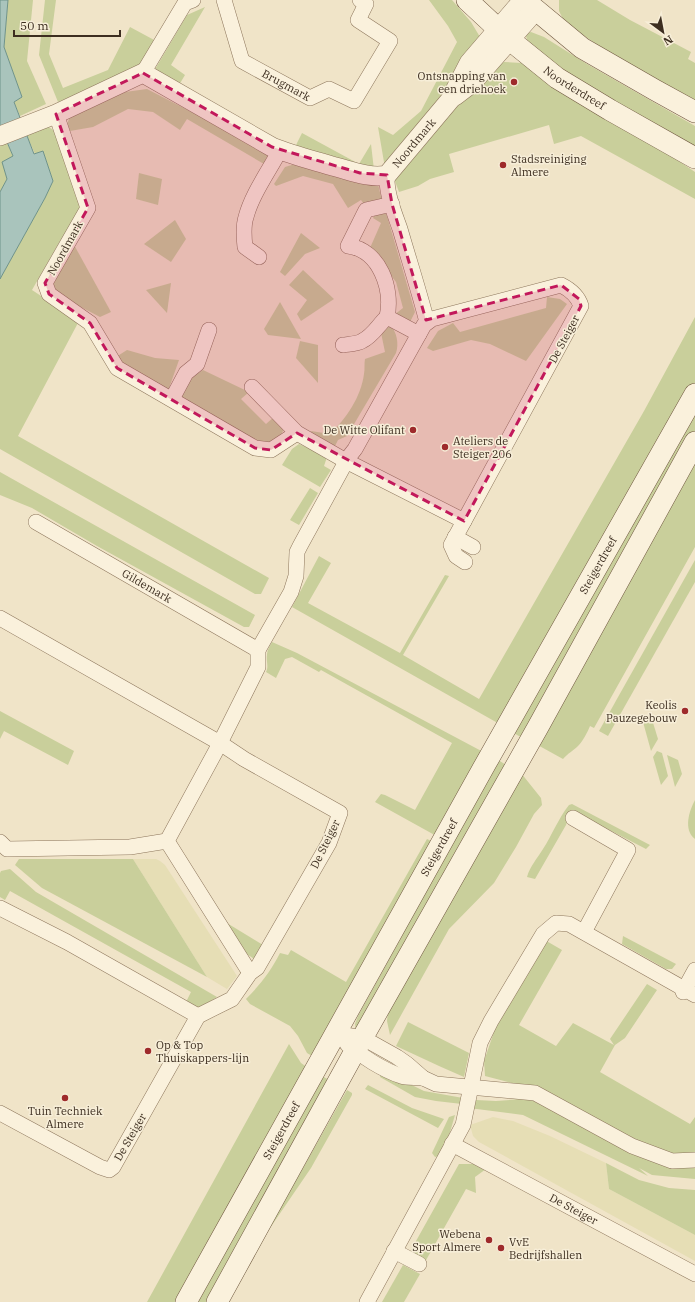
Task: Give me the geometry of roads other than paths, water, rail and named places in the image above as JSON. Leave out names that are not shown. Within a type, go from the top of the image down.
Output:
[{"type":"main road","name":"Noorderdreef","points":[[467,0],[504,35],[557,78],[695,158]]},
{"type":"main road","points":[[532,2],[582,48],[695,112]]},
{"type":"main road","name":"Steigerdreef","points":[[186,1302],[486,763],[695,394]]},
{"type":"main road","points":[[216,1302],[359,1044],[538,727],[695,442]]},
{"type":"street","points":[[0,136],[56,114],[143,73],[185,3],[193,0]]},
{"type":"street","name":"Brugmark","points":[[224,0],[242,62],[310,98],[329,89],[354,102],[390,41],[358,20],[366,4],[360,0]]},
{"type":"street","name":"Noordmark","points":[[143,73],[272,147],[360,173],[380,176],[387,175],[450,100],[469,63],[504,35],[532,2]]},
{"type":"street","name":"Noordmark","points":[[56,114],[88,208],[45,283],[49,294],[90,323],[117,368],[255,448],[272,450],[297,434]]},
{"type":"street","points":[[258,257],[245,248],[244,240],[246,217],[255,196],[280,150]]},
{"type":"street","points":[[166,841],[220,743],[258,667],[258,650],[291,592],[296,576],[297,552],[300,546],[346,461],[355,449],[423,328],[421,298],[386,183],[387,175]]},
{"type":"street","points":[[343,345],[361,342],[373,334],[387,316],[389,308],[386,279],[372,258],[362,250],[348,246],[366,210],[392,204]]},
{"type":"street","name":"De Steiger","points":[[423,328],[432,319],[561,285],[579,299],[581,306],[455,537]]},
{"type":"street","points":[[387,316],[423,328]]},
{"type":"street","points":[[172,399],[186,373],[197,364],[209,330]]},
{"type":"street","points":[[252,387],[297,434],[346,461],[464,521]]},
{"type":"street","name":"Gildemark","points":[[36,522],[258,650]]},
{"type":"street","points":[[465,562],[456,556],[451,545],[455,537],[473,547]]},
{"type":"street","points":[[0,618],[220,743]]},
{"type":"street","name":"De Steiger","points":[[0,1113],[100,1167],[109,1170],[113,1167],[132,1135],[198,1016],[232,999],[250,974],[257,968],[329,843],[340,813],[244,759],[220,743]]},
{"type":"street","points":[[573,818],[628,850],[584,932]]},
{"type":"street","points":[[2,850],[130,847],[166,841]]},
{"type":"street","points":[[166,841],[250,974]]},
{"type":"street","points":[[0,908],[67,942],[198,1016]]},
{"type":"street","points":[[367,1302],[462,1125],[480,1043],[491,1021],[543,934],[556,923],[569,924],[687,992],[695,970]]},
{"type":"street","points":[[336,1033],[359,1044],[377,1064],[402,1076],[423,1078],[436,1084],[535,1093],[632,1146],[672,1161],[695,1160]]},
{"type":"street","name":"De Steiger","points":[[452,1144],[695,1274]]},
{"type":"street","points":[[394,1251],[419,1264]]},
{"type":"water","points":[[0,0],[8,0],[4,47],[22,97],[14,102],[34,154],[43,151],[53,181],[0,279],[0,192],[7,179],[2,162],[13,156],[0,126]]},
{"type":"place","name":"Ontsnapping van een driehoek","points":[[514,82]]},
{"type":"place","name":"Stadsreiniging Almere","points":[[503,165]]},
{"type":"place","name":"De Witte Olifant","points":[[413,430]]},
{"type":"place","name":"Ateliers de Steiger 206","points":[[445,447]]},
{"type":"place","name":"Keolis Pauzegebouw","points":[[685,711]]},
{"type":"place","name":"Op & Top Thuiskappers-lijn","points":[[148,1051]]},
{"type":"place","name":"Tuin Techniek Almere","points":[[65,1098]]},
{"type":"place","name":"Webena Sport Almere","points":[[489,1240]]},
{"type":"place","name":"VvE Bedrijfshallen","points":[[501,1248]]}]
